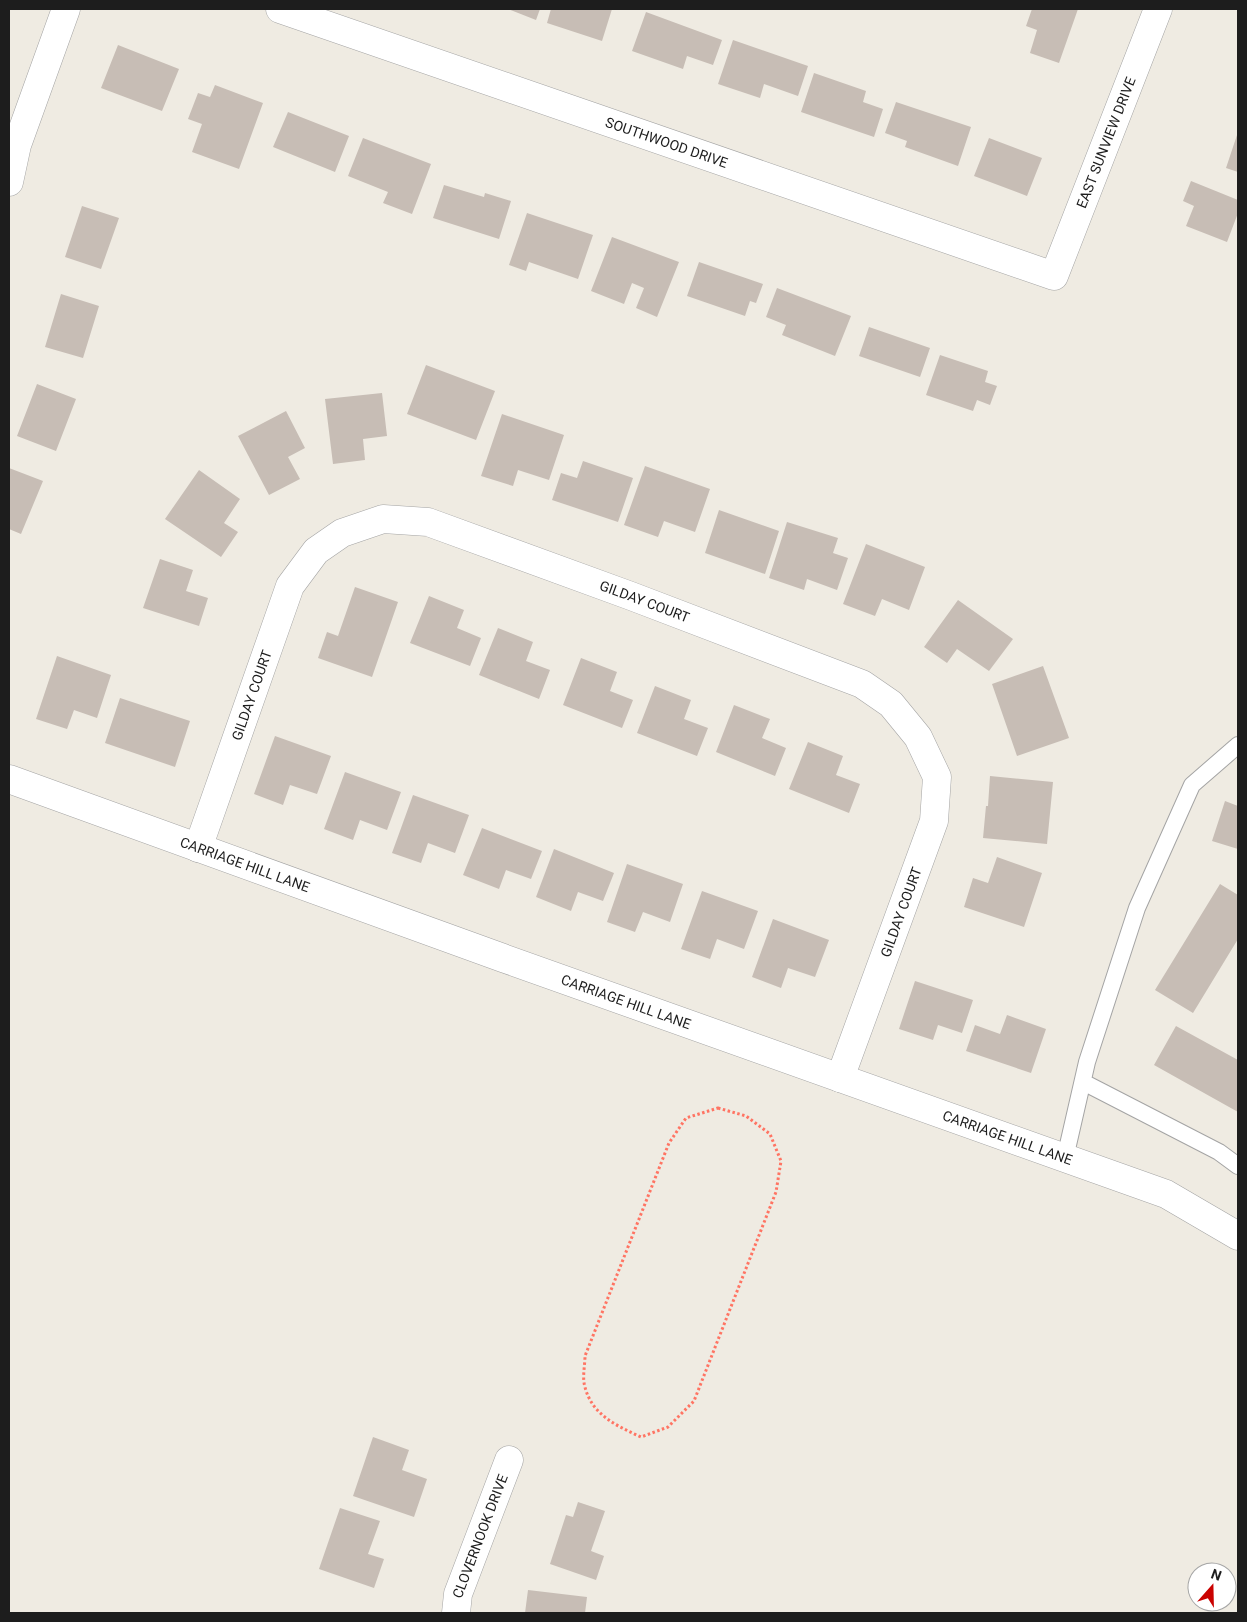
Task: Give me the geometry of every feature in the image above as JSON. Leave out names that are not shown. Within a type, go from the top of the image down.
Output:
[{"type":"street","points":[[9,182],[17,145],[66,9]]},
{"type":"street","name":"SOUTHWOOD DRIVE","points":[[280,9],[1054,276]]},
{"type":"street","name":"EAST SUNVIEW DRIVE","points":[[1054,276],[1158,9]]},
{"type":"street","name":"GILDAY COURT","points":[[198,848],[290,586],[316,551],[342,534],[383,519],[428,522],[631,596],[862,684],[891,704],[918,737],[937,777],[934,821],[840,1078]]},
{"type":"street","name":"CARRIAGE HILL LANE","points":[[9,779],[512,962],[1166,1194],[1238,1236]]},
{"type":"street","name":"CLOVERNOOK DRIVE","points":[[456,1613],[458,1594],[509,1460]]},
{"type":"lane","points":[[1065,1158],[1087,1062],[1137,908],[1192,785],[1238,745]]},
{"type":"lane","points":[[1083,1082],[1218,1152],[1238,1166]]},
{"type":"path","points":[[718,1108],[746,1116],[770,1134],[781,1161],[776,1192],[694,1401],[668,1427],[641,1437],[617,1426],[593,1407],[584,1386],[585,1356],[669,1143],[686,1118],[718,1108]]},
{"type":"building","points":[[508,9],[540,9],[536,20]]},
{"type":"building","points":[[551,9],[612,9],[602,41],[547,23]]},
{"type":"building","points":[[1032,9],[1078,9],[1059,63],[1030,53],[1037,30],[1026,26]]},
{"type":"building","points":[[646,12],[722,40],[713,65],[687,56],[683,69],[632,51]]},
{"type":"building","points":[[733,40],[808,66],[798,96],[764,84],[760,98],[718,84]]},
{"type":"building","points":[[118,45],[179,69],[162,111],[101,88]]},
{"type":"building","points":[[814,73],[866,91],[863,102],[883,109],[874,137],[801,112]]},
{"type":"building","points":[[215,85],[263,103],[239,169],[192,152],[202,124],[188,119],[198,93],[210,97]]},
{"type":"building","points":[[896,102],[971,127],[958,166],[905,147],[907,141],[885,133]]},
{"type":"building","points":[[288,112],[349,136],[335,172],[273,147]]},
{"type":"building","points":[[1238,132],[1238,172],[1226,168]]},
{"type":"building","points":[[363,138],[431,164],[412,214],[383,203],[388,192],[348,176]]},
{"type":"building","points":[[989,138],[1042,158],[1027,196],[974,176]]},
{"type":"building","points":[[1191,181],[1238,200],[1238,213],[1227,242],[1186,226],[1194,206],[1183,201]]},
{"type":"building","points":[[444,185],[484,197],[485,193],[511,201],[499,239],[433,218]]},
{"type":"building","points":[[82,206],[119,218],[101,269],[65,257]]},
{"type":"building","points":[[527,213],[593,235],[578,279],[529,262],[526,271],[509,265]]},
{"type":"building","points":[[612,237],[679,262],[657,317],[636,308],[644,288],[632,283],[624,304],[591,291]]},
{"type":"building","points":[[699,262],[763,284],[756,303],[750,301],[745,316],[687,296]]},
{"type":"building","points":[[777,288],[851,316],[835,356],[782,335],[786,325],[766,317]]},
{"type":"building","points":[[61,294],[99,306],[83,358],[45,347]]},
{"type":"building","points":[[869,327],[930,348],[920,377],[859,356]]},
{"type":"building","points":[[940,355],[988,371],[985,382],[997,386],[990,405],[977,400],[973,411],[926,395]]},
{"type":"building","points":[[426,365],[495,391],[476,440],[407,414]]},
{"type":"building","points":[[37,384],[76,399],[56,451],[17,436]]},
{"type":"building","points":[[382,393],[387,436],[363,439],[365,460],[333,464],[325,399]]},
{"type":"building","points":[[286,411],[305,448],[288,457],[300,479],[269,495],[238,436]]},
{"type":"building","points":[[502,414],[564,435],[549,480],[518,470],[513,486],[481,476]]},
{"type":"building","points":[[583,461],[633,478],[618,522],[552,500],[561,473],[577,478]]},
{"type":"building","points":[[645,466],[710,489],[695,532],[664,521],[658,537],[624,525]]},
{"type":"building","points":[[9,468],[43,481],[21,534],[9,529]]},
{"type":"building","points":[[199,470],[240,499],[224,523],[238,532],[221,557],[165,519]]},
{"type":"building","points":[[719,510],[779,531],[765,574],[705,553]]},
{"type":"building","points":[[787,522],[838,538],[833,553],[848,558],[837,590],[807,579],[804,590],[769,578]]},
{"type":"building","points":[[866,544],[925,567],[909,610],[882,599],[875,616],[843,604]]},
{"type":"building","points":[[160,559],[193,570],[186,591],[208,598],[199,626],[143,608]]},
{"type":"building","points":[[355,587],[398,602],[372,677],[318,658],[327,632],[338,636]]},
{"type":"building","points":[[429,596],[464,610],[457,628],[481,638],[470,666],[410,643]]},
{"type":"building","points":[[958,600],[1013,639],[989,671],[957,649],[947,663],[924,647]]},
{"type":"building","points":[[498,628],[533,642],[526,661],[550,670],[539,699],[479,675]]},
{"type":"building","points":[[57,656],[111,675],[97,718],[74,710],[67,729],[36,719]]},
{"type":"building","points":[[581,658],[617,672],[610,691],[633,700],[622,728],[563,705]]},
{"type":"building","points":[[1043,666],[1069,738],[1017,756],[992,684]]},
{"type":"building","points":[[655,686],[691,700],[684,719],[708,728],[697,756],[637,733]]},
{"type":"building","points":[[120,698],[190,721],[175,767],[105,743]]},
{"type":"building","points":[[734,705],[770,719],[762,738],[786,748],[775,776],[716,752]]},
{"type":"building","points":[[275,736],[331,756],[317,794],[290,785],[283,805],[254,794]]},
{"type":"building","points":[[808,742],[843,756],[836,775],[860,784],[849,813],[789,789]]},
{"type":"building","points":[[345,772],[401,792],[387,830],[360,820],[353,840],[324,829]]},
{"type":"building","points":[[990,776],[1053,782],[1047,844],[983,838]]},
{"type":"building","points":[[413,795],[469,815],[455,853],[428,843],[421,863],[392,853]]},
{"type":"building","points":[[1225,801],[1238,806],[1238,849],[1212,841]]},
{"type":"building","points":[[482,828],[542,851],[531,879],[506,870],[499,889],[463,875]]},
{"type":"building","points":[[554,849],[614,873],[603,901],[578,892],[571,911],[536,897]]},
{"type":"building","points":[[997,857],[1042,873],[1024,927],[964,907],[973,878],[988,883]]},
{"type":"building","points":[[627,864],[683,884],[670,922],[643,912],[635,932],[607,922]]},
{"type":"building","points":[[1220,884],[1238,895],[1238,939],[1193,1013],[1155,990]]},
{"type":"building","points":[[702,891],[758,911],[744,949],[717,939],[710,959],[681,949]]},
{"type":"building","points":[[773,919],[829,940],[815,977],[788,968],[781,988],[752,977]]},
{"type":"building","points":[[915,981],[973,1000],[962,1033],[938,1025],[933,1040],[899,1029]]},
{"type":"building","points":[[1007,1015],[1046,1029],[1031,1073],[966,1051],[975,1025],[1000,1034]]},
{"type":"building","points":[[1176,1026],[1238,1060],[1238,1112],[1154,1065]]},
{"type":"building","points":[[373,1437],[409,1450],[402,1470],[427,1479],[414,1517],[353,1496]]},
{"type":"building","points":[[578,1502],[605,1511],[591,1551],[604,1556],[596,1580],[550,1564],[566,1515],[573,1517]]},
{"type":"building","points":[[340,1508],[380,1521],[368,1554],[384,1559],[374,1588],[319,1569]]},
{"type":"building","points":[[528,1590],[587,1597],[585,1613],[525,1613]]}]
